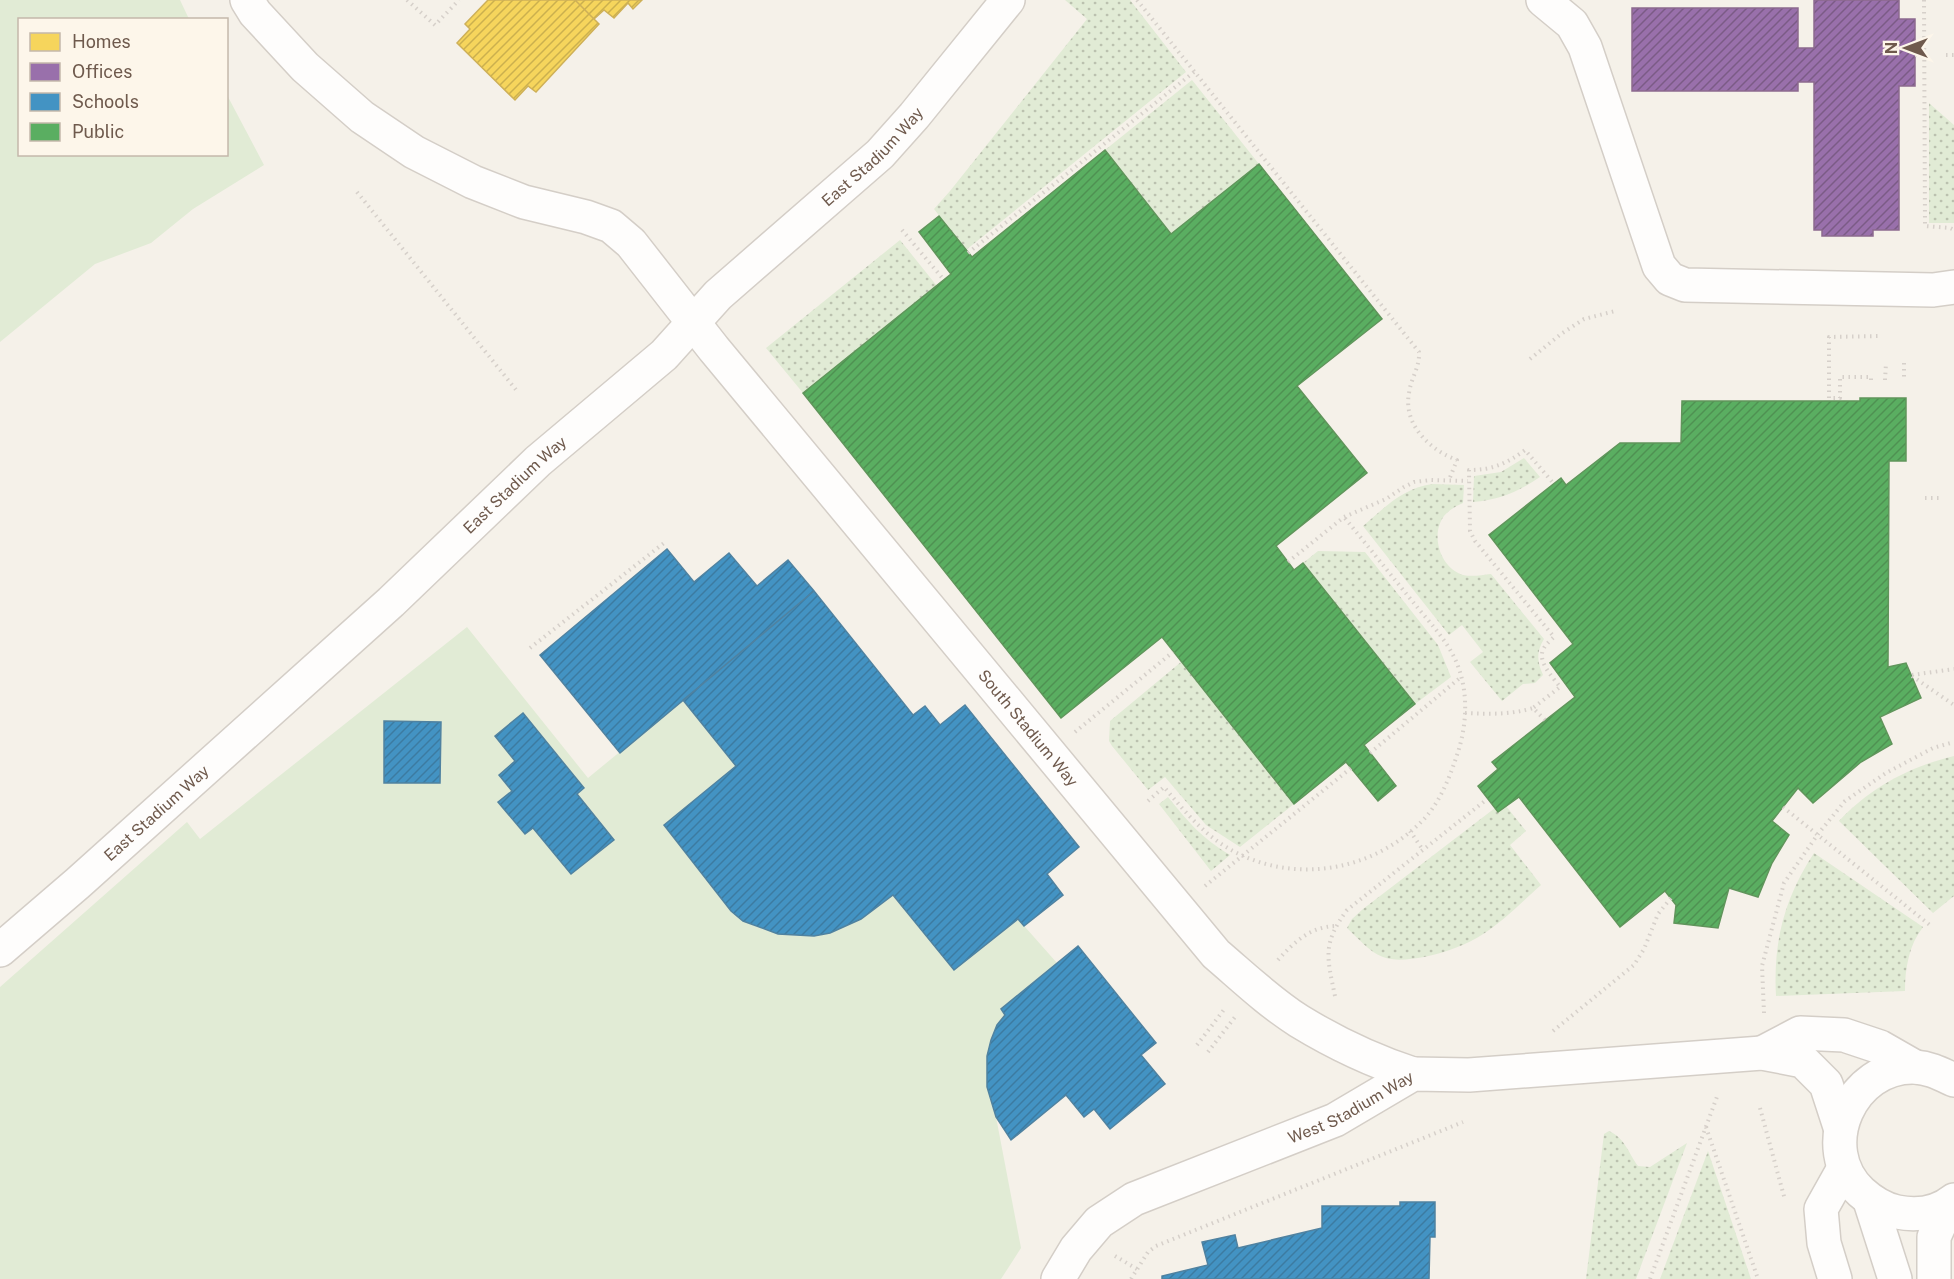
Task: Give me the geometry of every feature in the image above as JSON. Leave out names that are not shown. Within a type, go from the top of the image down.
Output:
[{"type":"street","name":"South Stadium Way","points":[[247,0],[255,13],[305,67],[362,117],[414,152],[473,182],[524,202],[586,217],[611,226],[632,243],[692,322],[1216,954],[1254,987],[1299,1020],[1381,1064],[1413,1074]]},
{"type":"street","name":"East Stadium Way","points":[[0,950],[78,883],[391,602],[538,461],[664,355],[718,295],[880,154],[914,116],[1008,0]]},
{"type":"street","points":[[1543,0],[1572,24],[1585,47],[1659,266],[1670,279],[1685,285],[1933,291],[1954,287]]},
{"type":"street","name":"West Stadium Way","points":[[1762,1053],[1800,1033],[1844,1035],[1880,1047],[1915,1067]]},
{"type":"street","name":"West Stadium Way","points":[[1058,1279],[1076,1249],[1098,1222],[1134,1199],[1335,1120],[1413,1074],[1469,1075],[1762,1053],[1803,1061],[1826,1083],[1840,1127]]},
{"type":"street","points":[[1952,1202],[1930,1212],[1909,1214],[1889,1210],[1870,1201],[1855,1186],[1844,1168],[1839,1148],[1840,1127],[1847,1107],[1859,1090],[1875,1077],[1894,1069],[1915,1067],[1936,1071],[1954,1080]]},
{"type":"street","points":[[1835,1279],[1824,1243],[1821,1209],[1844,1168]]},
{"type":"street","points":[[1870,1201],[1895,1279]]},
{"type":"street","points":[[1934,1279],[1934,1237],[1952,1202]]},
{"type":"path","points":[[407,0],[435,25],[459,0]]},
{"type":"path","points":[[1137,0],[1419,352],[1420,362],[1412,378],[1408,395],[1410,413],[1416,429],[1427,444],[1457,460],[1449,480]]},
{"type":"path","points":[[1924,0],[1924,226],[1954,230]]},
{"type":"path","points":[[1915,55],[1924,55]]},
{"type":"path","points":[[1946,55],[1954,55]]},
{"type":"path","points":[[968,253],[1194,72]]},
{"type":"path","points":[[357,192],[517,391]]},
{"type":"path","points":[[902,230],[944,280]]},
{"type":"path","points":[[1530,359],[1584,319],[1615,311]]},
{"type":"path","points":[[1871,380],[1871,377],[1840,377],[1840,398],[1829,398],[1829,337],[1878,336]]},
{"type":"path","points":[[1885,380],[1886,363]]},
{"type":"path","points":[[1904,363],[1904,380]]},
{"type":"path","points":[[1465,713],[1500,715],[1518,713],[1533,708],[1560,687],[1544,665],[1542,654],[1544,647],[1554,637],[1475,541],[1470,531],[1468,470],[1497,467],[1509,462],[1525,450],[1554,484]]},
{"type":"path","points":[[1288,562],[1344,517],[1386,499],[1414,482],[1468,481]]},
{"type":"path","points":[[1924,498],[1941,498]]},
{"type":"path","points":[[1148,801],[1164,787],[1202,831],[1242,856],[1279,867],[1301,869],[1342,867],[1386,849],[1425,817],[1440,798],[1460,747],[1465,713],[1465,691],[1459,667],[1444,642],[1344,517]]},
{"type":"path","points":[[530,648],[664,543]]},
{"type":"path","points":[[1070,736],[1173,652]]},
{"type":"path","points":[[1954,669],[1912,676],[1954,705]]},
{"type":"path","points":[[1370,753],[1461,677]]},
{"type":"path","points":[[1533,708],[1545,720]]},
{"type":"path","points":[[1764,1017],[1762,966],[1784,883],[1818,834],[1845,801],[1886,773],[1933,748],[1954,742]]},
{"type":"path","points":[[1200,890],[1351,768]]},
{"type":"path","points":[[1335,996],[1328,959],[1329,943],[1335,926],[1347,910],[1486,800]]},
{"type":"path","points":[[1783,807],[1931,926]]},
{"type":"path","points":[[1410,831],[1424,850]]},
{"type":"path","points":[[1553,1031],[1634,965],[1644,949],[1658,914],[1671,898]]},
{"type":"path","points":[[1278,960],[1309,932],[1335,926]]},
{"type":"path","points":[[1197,1045],[1226,1006]]},
{"type":"path","points":[[1209,1052],[1236,1015]]},
{"type":"path","points":[[1650,1279],[1718,1094]]},
{"type":"path","points":[[1760,1108],[1788,1211]]},
{"type":"path","points":[[1131,1279],[1148,1252],[1156,1246],[1463,1122]]},
{"type":"path","points":[[1706,1127],[1758,1279]]},
{"type":"path","points":[[1112,1254],[1137,1269]]},
{"type":"green space","points":[[0,0],[180,0],[189,18],[18,18],[18,156],[228,156],[228,97],[264,165],[193,209],[151,243],[95,264],[0,342]]},
{"type":"green space","points":[[1065,0],[1130,0],[1186,72],[966,250],[934,209],[1087,19]]},
{"type":"green space","points":[[1192,80],[1259,164],[1171,234],[1105,150]]},
{"type":"green space","points":[[1929,103],[1954,125],[1954,223],[1929,223]]},
{"type":"green space","points":[[900,240],[937,286],[803,393],[766,348]]},
{"type":"green space","points":[[1524,458],[1540,477],[1508,494],[1473,502],[1474,476],[1501,472]]},
{"type":"green space","points":[[1432,484],[1464,485],[1463,503],[1444,516],[1438,532],[1440,550],[1448,566],[1463,575],[1491,574],[1544,639],[1538,657],[1543,675],[1535,683],[1523,684],[1502,701],[1470,662],[1483,652],[1462,625],[1449,635],[1363,526],[1403,494]]},
{"type":"green space","points":[[1318,551],[1365,552],[1438,645],[1451,677],[1415,704],[1303,563]]},
{"type":"green space","points":[[467,627],[588,778],[683,700],[736,766],[743,921],[785,934],[822,934],[857,920],[893,895],[954,970],[1018,919],[1057,963],[1001,1009],[1005,1015],[987,1056],[987,1087],[996,1117],[1021,1248],[1001,1279],[0,1279],[0,987],[187,822],[200,839]]},
{"type":"green space","points":[[1181,662],[1294,804],[1240,847],[1206,825],[1165,777],[1148,790],[1109,741],[1110,721]]},
{"type":"green space","points":[[1954,756],[1954,896],[1933,913],[1839,821],[1864,798],[1906,772]]},
{"type":"green space","points":[[1168,797],[1196,829],[1230,855],[1211,871],[1159,804]]},
{"type":"green space","points":[[1506,806],[1526,831],[1510,845],[1541,885],[1501,921],[1461,946],[1424,957],[1404,960],[1388,959],[1378,955],[1347,928],[1352,919],[1363,909],[1495,808],[1498,812]]},
{"type":"green space","points":[[1814,853],[1923,927],[1914,941],[1909,957],[1905,991],[1776,996],[1776,957],[1783,922],[1795,887]]},
{"type":"green space","points":[[1609,1131],[1623,1142],[1638,1166],[1650,1167],[1687,1143],[1636,1279],[1586,1279],[1604,1134]]},
{"type":"green space","points":[[1708,1151],[1751,1279],[1660,1279]]},
{"type":"building: Homes","points":[[488,0],[575,0],[599,24],[536,92],[528,86],[515,100],[457,43],[470,29],[465,24]]},
{"type":"building: Homes","points":[[575,0],[642,0],[633,9],[628,3],[614,18],[604,10],[594,19]]},
{"type":"building: Offices","points":[[1814,0],[1899,0],[1899,19],[1915,19],[1915,86],[1899,86],[1899,230],[1873,230],[1873,236],[1822,236],[1822,230],[1814,230],[1814,82],[1798,82],[1798,91],[1632,91],[1632,8],[1798,8],[1798,48],[1814,48]]},
{"type":"building: Schools","points":[[667,549],[694,582],[729,553],[757,586],[788,560],[814,591],[620,753],[540,655]]},
{"type":"building: Schools","points":[[814,591],[913,715],[925,706],[940,725],[965,705],[1079,847],[1047,874],[1063,895],[1024,926],[1018,919],[954,970],[893,895],[861,919],[830,933],[814,936],[778,934],[743,921],[731,911],[664,825],[736,766],[683,700]]},
{"type":"building: Schools","points":[[523,713],[584,788],[577,794],[614,840],[571,874],[533,828],[525,834],[498,802],[512,791],[499,775],[515,761],[495,736]]},
{"type":"building: Schools","points":[[384,721],[441,722],[440,783],[384,783]]},
{"type":"building: Schools","points":[[1078,946],[1156,1043],[1141,1055],[1165,1084],[1110,1129],[1094,1109],[1084,1117],[1066,1095],[1011,1140],[996,1117],[987,1087],[987,1056],[997,1025],[1005,1015],[1001,1009]]},
{"type":"building: Schools","points":[[1400,1202],[1435,1202],[1435,1237],[1430,1237],[1429,1279],[1162,1279],[1162,1276],[1208,1265],[1202,1242],[1235,1235],[1238,1248],[1322,1228],[1322,1206],[1400,1206]]},
{"type":"building: Public","points":[[1105,150],[1171,234],[1259,164],[1382,319],[1297,386],[1367,473],[1276,546],[1294,570],[1303,563],[1415,704],[1364,745],[1396,786],[1378,801],[1346,762],[1294,804],[1162,637],[1061,718],[803,393],[951,274],[919,232],[939,216],[972,257]]},
{"type":"building: Public","points":[[1860,398],[1906,398],[1906,461],[1889,461],[1888,667],[1906,663],[1921,698],[1880,717],[1892,744],[1861,762],[1813,803],[1798,788],[1772,821],[1789,835],[1772,863],[1758,897],[1729,888],[1718,928],[1674,923],[1676,905],[1665,891],[1620,927],[1519,797],[1498,812],[1478,786],[1498,769],[1492,762],[1575,697],[1550,663],[1573,644],[1489,535],[1561,478],[1566,485],[1620,443],[1681,443],[1682,401],[1860,401]]}]
